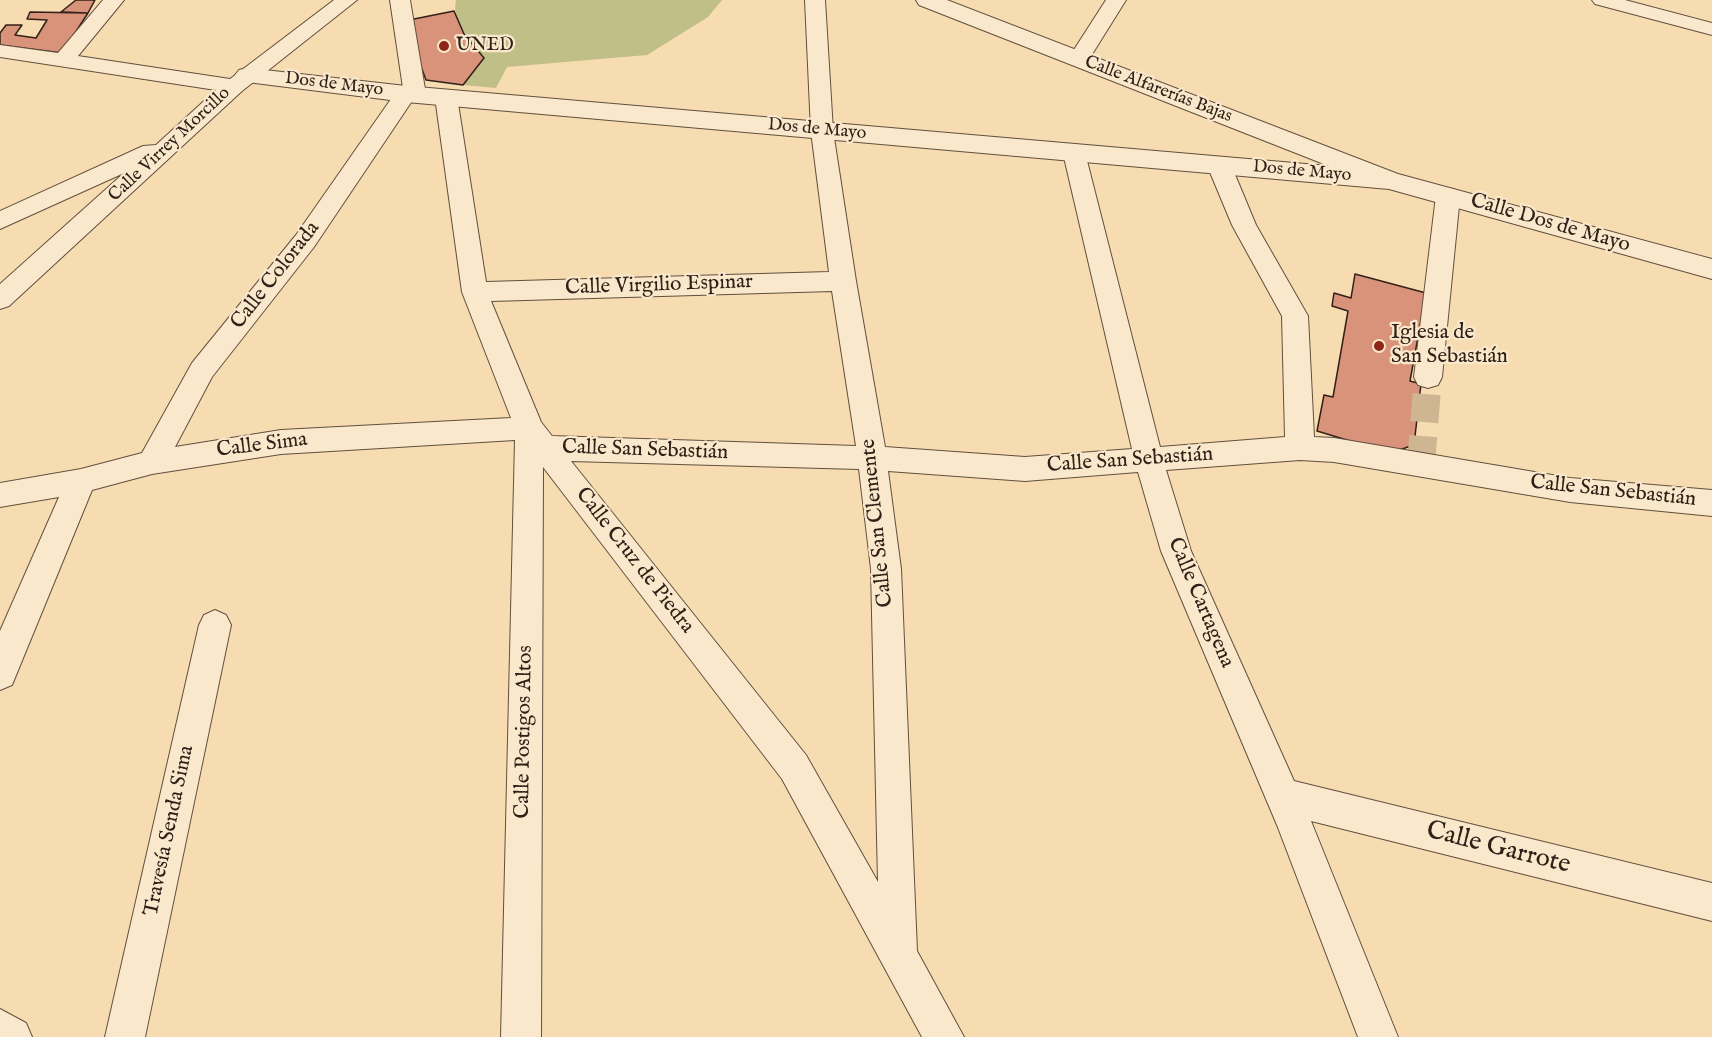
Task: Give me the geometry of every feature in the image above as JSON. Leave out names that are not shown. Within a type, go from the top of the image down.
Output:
[{"type":"street","points":[[63,60],[114,0]]},
{"type":"street","name":"Calle Virrey Morcillo","points":[[0,299],[240,80],[347,0]]},
{"type":"street","points":[[400,0],[411,94]]},
{"type":"street","name":"Calle San Clemente","points":[[815,0],[822,131],[843,281],[872,458],[886,569],[899,956],[944,1037]]},
{"type":"street","name":"Calle Alfarerías Bajas","points":[[927,0],[1389,180]]},
{"type":"street","points":[[1078,59],[1116,0]]},
{"type":"street","points":[[1602,0],[1712,29]]},
{"type":"street","name":"Dos de Mayo","points":[[0,51],[240,80],[1389,180]]},
{"type":"street","name":"Calle Colorada","points":[[152,462],[202,370],[305,241],[411,94]]},
{"type":"street","name":"Calle Cruz de Piedra","points":[[446,97],[475,292],[537,438],[794,767],[899,956]]},
{"type":"street","points":[[0,221],[178,138]]},
{"type":"street","name":"Calle Cartagena","points":[[1074,153],[1149,461],[1176,551],[1283,796],[1378,1037]]},
{"type":"street","points":[[1219,165],[1244,225],[1295,316],[1300,448]]},
{"type":"street","name":"Calle Dos de Mayo","points":[[1389,180],[1712,269]]},
{"type":"street","points":[[1428,377],[1448,196]]},
{"type":"street","name":"Calle Virgilio Espinar","points":[[475,292],[843,281]]},
{"type":"street","name":"Calle Sima","points":[[0,495],[81,481],[152,462],[281,442],[537,438]]},
{"type":"street","name":"Calle San Sebastián","points":[[537,438],[1025,469],[1300,448],[1334,450],[1570,490],[1712,503]]},
{"type":"street","name":"Calle Postigos Altos","points":[[521,1037],[537,438]]},
{"type":"street","points":[[0,674],[16,631],[81,481]]},
{"type":"street","name":"Travesía Senda Sima","points":[[125,1037],[215,625]]},
{"type":"street","name":"Calle Garrote","points":[[1283,796],[1712,902]]},
{"type":"street","points":[[0,1029],[12,1037]]},
{"type":"shaded area","points":[[456,0],[722,0],[708,17],[647,55],[507,67],[496,88],[463,85],[484,58],[459,24],[455,8]]},
{"type":"building","points":[[76,0],[95,0],[88,13],[61,12]]},
{"type":"building","name":"UNED","points":[[454,11],[464,34],[484,58],[463,85],[426,80],[404,21]]},
{"type":"building","points":[[30,12],[88,13],[62,53],[0,45],[0,33],[6,25],[22,25],[15,35],[36,38],[47,20],[27,19]]},
{"type":"building","name":"Iglesia de San Sebastián","points":[[1355,274],[1426,293],[1410,381],[1421,384],[1414,445],[1390,453],[1317,431],[1324,395],[1333,397],[1348,311],[1332,306],[1334,293],[1351,298]]},
{"type":"tunnel","points":[[1421,464],[1428,377]]},
{"type":"place","name":"UNED","points":[[444,46]]},
{"type":"place","name":"Iglesia de San Sebastián","points":[[1379,346]]}]
